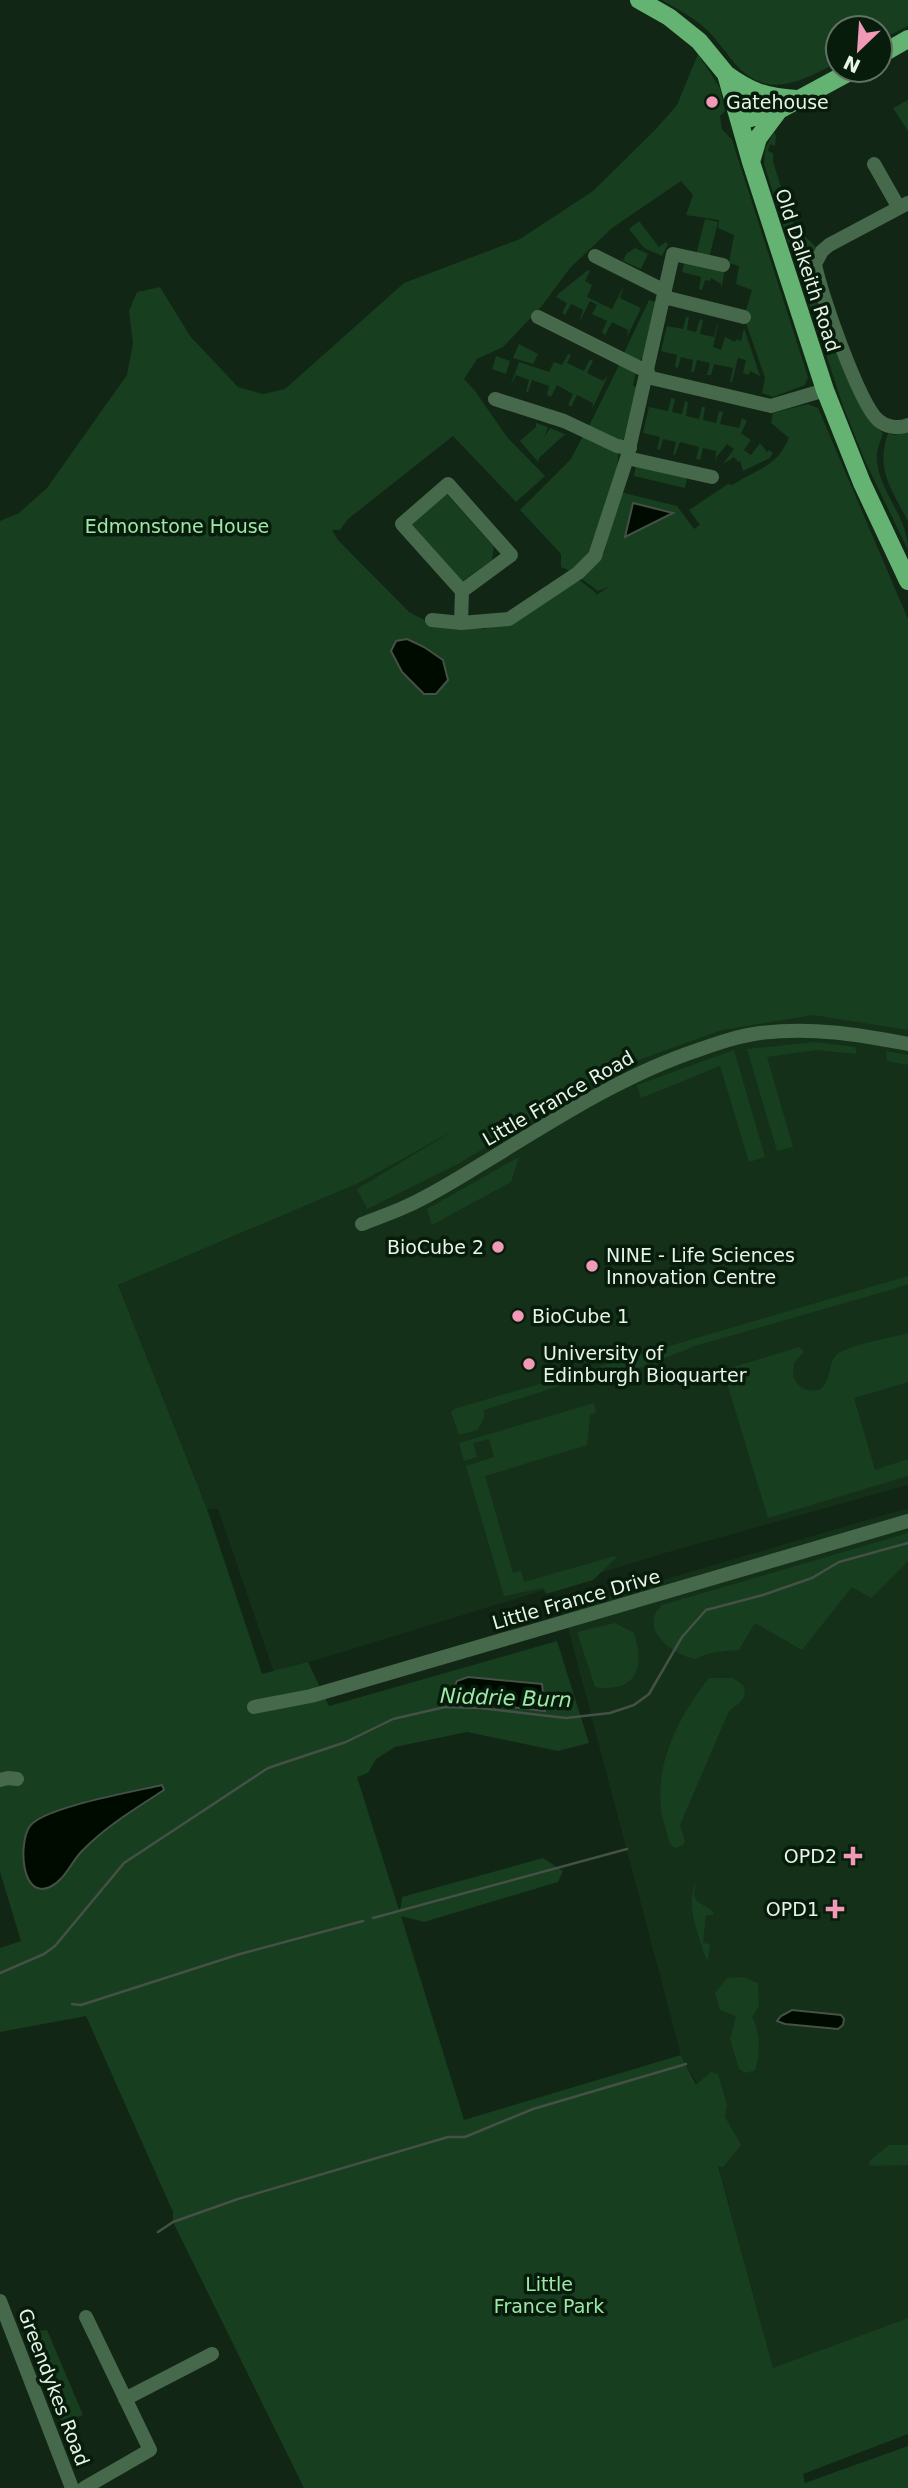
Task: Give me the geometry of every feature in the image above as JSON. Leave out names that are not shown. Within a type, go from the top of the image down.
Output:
[{"type":"main road","name":"Old Dalkeith Road","points":[[639,0],[669,17],[699,41],[726,74],[751,162],[825,390],[862,483],[908,581]]},
{"type":"main road","points":[[726,74],[756,93],[800,99]]},
{"type":"main road","points":[[740,121],[779,110],[827,84]]},
{"type":"main road","points":[[751,162],[758,138],[779,110]]},
{"type":"street","points":[[874,164],[903,206]]},
{"type":"street","name":"Old Dalkeith Road","points":[[903,206],[829,245],[815,264],[855,379],[874,416],[895,428],[908,425]]},
{"type":"street","points":[[432,620],[461,622],[509,619],[587,565],[600,545],[628,453],[673,254],[723,265]]},
{"type":"street","points":[[595,256],[665,294],[744,317]]},
{"type":"street","points":[[538,317],[647,374],[771,406],[825,390]]},
{"type":"street","points":[[495,398],[564,421],[628,453],[712,477]]},
{"type":"street","points":[[461,622],[462,590],[402,524],[448,484],[511,555],[462,590]]},
{"type":"street","name":"Little France Road","points":[[362,1224],[408,1206],[598,1093],[674,1058],[758,1033],[805,1030],[842,1031],[908,1044]]},
{"type":"street","name":"Little France Drive","points":[[254,1707],[311,1696],[908,1521]]},
{"type":"street","points":[[0,1780],[17,1779]]},
{"type":"street","name":"Greendykes Road","points":[[0,2301],[72,2488]]},
{"type":"street","points":[[84,2488],[150,2450],[86,2317]]},
{"type":"street","points":[[125,2399],[212,2354]]},
{"type":"shaded area","name":"University of Edinburgh Bioquarter","points":[[908,991],[908,1485],[665,1553],[274,1673],[218,1509],[207,1509],[118,1285],[359,1183],[584,1043]]},
{"type":"shaded area","points":[[908,1508],[908,2318],[773,2369],[696,2082],[681,2055],[563,1609]]},
{"type":"green space","points":[[662,0],[908,0],[908,26],[894,33],[894,14],[824,14],[824,69],[801,80],[776,85],[751,78],[739,68],[716,39],[686,14]]},
{"type":"green space","points":[[698,54],[720,88],[725,111],[720,116],[722,129],[732,140],[808,377],[805,385],[773,397],[762,393],[765,378],[744,317],[752,290],[736,284],[739,266],[729,263],[734,235],[718,228],[719,220],[686,215],[693,195],[681,181],[612,228],[570,268],[541,307],[503,347],[477,359],[464,379],[507,437],[545,476],[516,502],[453,436],[348,519],[340,530],[332,530],[338,540],[409,612],[434,625],[484,629],[509,622],[577,578],[596,595],[609,587],[598,591],[579,577],[604,553],[620,492],[677,506],[694,529],[700,525],[689,510],[728,484],[732,485],[765,467],[784,448],[789,438],[771,423],[773,413],[808,404],[818,408],[908,619],[908,1030],[813,1015],[722,1030],[613,1069],[458,1164],[367,1209],[357,1189],[456,1129],[359,1183],[118,1285],[207,1509],[262,1674],[308,1662],[329,1706],[557,1641],[589,1743],[558,1751],[467,1732],[395,1747],[376,1759],[368,1773],[357,1777],[400,1913],[402,1897],[543,1858],[563,1871],[558,1882],[424,1922],[401,1916],[464,2120],[681,2055],[696,2085],[711,2072],[718,2074],[727,2105],[725,2117],[741,2145],[723,2167],[718,2166],[773,2368],[908,2318],[908,2434],[803,2474],[805,2483],[908,2446],[908,2488],[304,2488],[173,2222],[173,2212],[86,2016],[0,2032],[0,1948],[21,1941],[0,1872],[0,521],[19,513],[47,488],[127,375],[133,343],[129,311],[137,292],[160,287],[190,336],[238,387],[263,394],[285,389],[404,283],[520,239],[593,191],[677,105]]},
{"type":"green space","points":[[908,100],[908,131],[893,108]]},
{"type":"green space","points":[[774,132],[775,146],[770,144],[768,151],[773,153],[773,162],[794,226],[816,247],[808,263],[796,266],[764,164],[765,149]]},
{"type":"green space","points":[[705,219],[718,222],[709,258],[696,255]]},
{"type":"green space","points":[[639,221],[659,247],[666,242],[668,244],[662,256],[644,248],[629,229]]},
{"type":"green space","points":[[635,248],[648,254],[641,269],[623,261],[626,254]]},
{"type":"green space","points":[[685,260],[725,269],[721,289],[721,284],[711,278],[710,281],[705,280],[702,290],[699,289],[701,277],[682,272]]},
{"type":"green space","points":[[808,268],[849,382],[883,434],[877,454],[879,473],[904,527],[908,550],[865,461],[843,406],[799,272]]},
{"type":"green space","points":[[590,271],[585,281],[592,285],[587,297],[612,309],[624,285],[620,298],[641,308],[627,337],[628,330],[612,322],[605,335],[602,332],[607,321],[592,314],[597,305],[590,301],[579,323],[583,310],[571,304],[565,315],[562,313],[567,303],[556,297],[557,295]]},
{"type":"green space","points":[[649,300],[656,302],[646,355],[638,362],[623,355]]},
{"type":"green space","points":[[686,317],[689,317],[687,330],[696,332],[700,319],[703,320],[700,334],[714,337],[718,324],[713,347],[721,350],[725,337],[735,342],[736,339],[741,341],[744,328],[760,376],[750,371],[749,375],[743,373],[746,360],[738,358],[732,382],[733,368],[714,364],[711,375],[707,375],[710,363],[697,360],[694,372],[691,372],[693,360],[681,357],[678,368],[675,367],[677,355],[661,351],[667,326],[683,329]]},
{"type":"green space","points":[[519,344],[538,354],[533,364],[513,358]]},
{"type":"green space","points":[[568,354],[571,355],[567,363],[584,371],[590,359],[593,361],[587,373],[603,381],[608,376],[592,409],[593,403],[577,395],[571,407],[568,405],[573,394],[557,385],[551,397],[547,395],[549,386],[532,380],[526,392],[529,380],[516,375],[510,387],[519,362],[549,372],[554,362],[562,365]]},
{"type":"green space","points":[[496,356],[510,361],[506,374],[492,369]]},
{"type":"green space","points":[[620,363],[636,371],[633,386],[639,388],[628,434],[621,441],[588,428]]},
{"type":"green space","points":[[671,398],[675,399],[672,412],[682,414],[685,401],[688,402],[686,416],[699,419],[702,407],[705,407],[703,420],[716,423],[719,411],[723,412],[720,424],[739,428],[742,418],[747,421],[741,433],[751,440],[744,450],[751,455],[760,443],[767,452],[769,450],[773,453],[770,458],[743,471],[740,461],[734,457],[723,464],[734,449],[727,444],[716,458],[715,465],[716,451],[703,448],[700,460],[696,459],[699,447],[680,442],[673,455],[676,442],[663,439],[660,450],[657,449],[660,437],[643,433],[649,407],[668,411]]},
{"type":"green space","points":[[536,423],[548,427],[544,438],[550,428],[567,435],[539,458],[538,462],[520,441],[536,427]]},
{"type":"green space","points":[[908,430],[908,522],[887,479],[883,459],[888,433],[895,435]]},
{"type":"green space","points":[[584,434],[619,450],[617,466],[591,553],[572,572],[561,567],[561,554],[520,510],[571,459]]},
{"type":"green space","points":[[636,465],[687,477],[685,488],[634,476]]},
{"type":"green space","points":[[446,493],[494,547],[492,560],[461,582],[409,525]]},
{"type":"green space","points":[[815,1042],[855,1047],[857,1054],[816,1050],[767,1057],[793,1147],[777,1151],[747,1049]]},
{"type":"green space","points":[[734,1050],[765,1157],[749,1162],[720,1066],[641,1098],[637,1085]]},
{"type":"green space","points":[[886,1051],[908,1055],[908,1065],[887,1061]]},
{"type":"green space","points":[[519,1157],[511,1182],[432,1225],[427,1209]]},
{"type":"green space","points":[[908,1276],[908,1284],[890,1290],[695,1346],[643,1367],[575,1381],[484,1410],[484,1418],[477,1430],[459,1435],[451,1412],[454,1409]]},
{"type":"green space","points":[[908,1333],[908,1382],[854,1398],[875,1470],[908,1459],[908,1476],[768,1518],[723,1370],[800,1347],[804,1352],[794,1363],[793,1376],[803,1388],[816,1390],[826,1383],[834,1357],[839,1353]]},
{"type":"green space","points":[[594,1403],[596,1412],[590,1415],[587,1445],[485,1476],[513,1573],[521,1571],[524,1582],[615,1556],[616,1558],[593,1580],[546,1594],[543,1588],[504,1596],[466,1466],[494,1457],[489,1439],[473,1443],[477,1457],[464,1461],[459,1443]]},
{"type":"green space","points":[[908,1533],[908,1561],[871,1598],[852,1587],[802,1650],[755,1623],[739,1650],[710,1653],[695,1659],[686,1657],[668,1646],[656,1632],[655,1614],[662,1605]]},
{"type":"green space","points":[[615,1623],[634,1633],[639,1657],[637,1667],[634,1676],[620,1686],[595,1687],[577,1632]]},
{"type":"green space","points":[[709,1678],[733,1678],[743,1685],[745,1694],[729,1711],[680,1825],[685,1841],[683,1845],[675,1848],[670,1844],[662,1812],[662,1773],[680,1722]]},
{"type":"green space","points":[[696,1881],[694,1895],[697,1901],[714,1912],[713,1915],[706,1915],[703,1943],[710,1944],[708,1959],[692,1910],[693,1891]]},
{"type":"green space","points":[[743,1977],[758,1983],[759,2006],[752,2017],[758,2036],[757,2064],[755,2070],[746,2073],[739,2069],[730,2039],[736,2016],[720,2010],[715,1993],[727,1978]]},
{"type":"green space","points":[[889,2145],[908,2145],[908,2165],[870,2166],[869,2161]]},
{"type":"green space","points":[[47,2330],[83,2415],[62,2422],[28,2332]]},
{"type":"water","points":[[633,503],[673,513],[625,537]]},
{"type":"water","points":[[407,639],[443,660],[448,680],[436,694],[424,694],[402,672],[391,651],[396,641]]},
{"type":"water","points":[[468,1677],[542,1684],[545,1711],[455,1700],[452,1692],[457,1681]]},
{"type":"water","points":[[162,1785],[164,1790],[121,1818],[91,1842],[55,1884],[40,1889],[33,1885],[25,1868],[24,1845],[30,1826],[39,1819],[71,1806]]},
{"type":"water","points":[[792,2010],[841,2015],[844,2019],[843,2025],[838,2029],[777,2021]]},
{"type":"waterway","name":"Niddrie Burn","points":[[0,1973],[44,1954],[55,1946],[124,1863],[268,1768],[346,1742],[393,1719],[445,1707],[480,1708],[566,1718],[610,1713],[634,1705],[649,1694],[682,1637],[706,1610],[763,1595],[812,1578],[839,1562],[908,1543]]},
{"type":"waterway","points":[[373,1918],[627,1849]]},
{"type":"waterway","points":[[72,2004],[81,2005],[240,1954],[363,1921]]},
{"type":"waterway","points":[[158,2232],[173,2222],[238,2199],[448,2137],[465,2137],[533,2109],[686,2064]]},
{"type":"place","name":"Gatehouse","points":[[712,102]]},
{"type":"place","name":"BioCube 2","points":[[498,1247]]},
{"type":"place","name":"NINE - Life Sciences Innovation Centre","points":[[592,1266]]},
{"type":"place","name":"BioCube 1","points":[[518,1316]]},
{"type":"place","name":"University of Edinburgh Bioquarter","points":[[529,1364]]},
{"type":"place","name":"OPD2","points":[[853,1856]]},
{"type":"place","name":"OPD1","points":[[835,1909]]},
{"type":"park label","name":"Edmonstone House","points":[[177,526]]},
{"type":"park label","name":"Little France Park","points":[[549,2295]]}]
